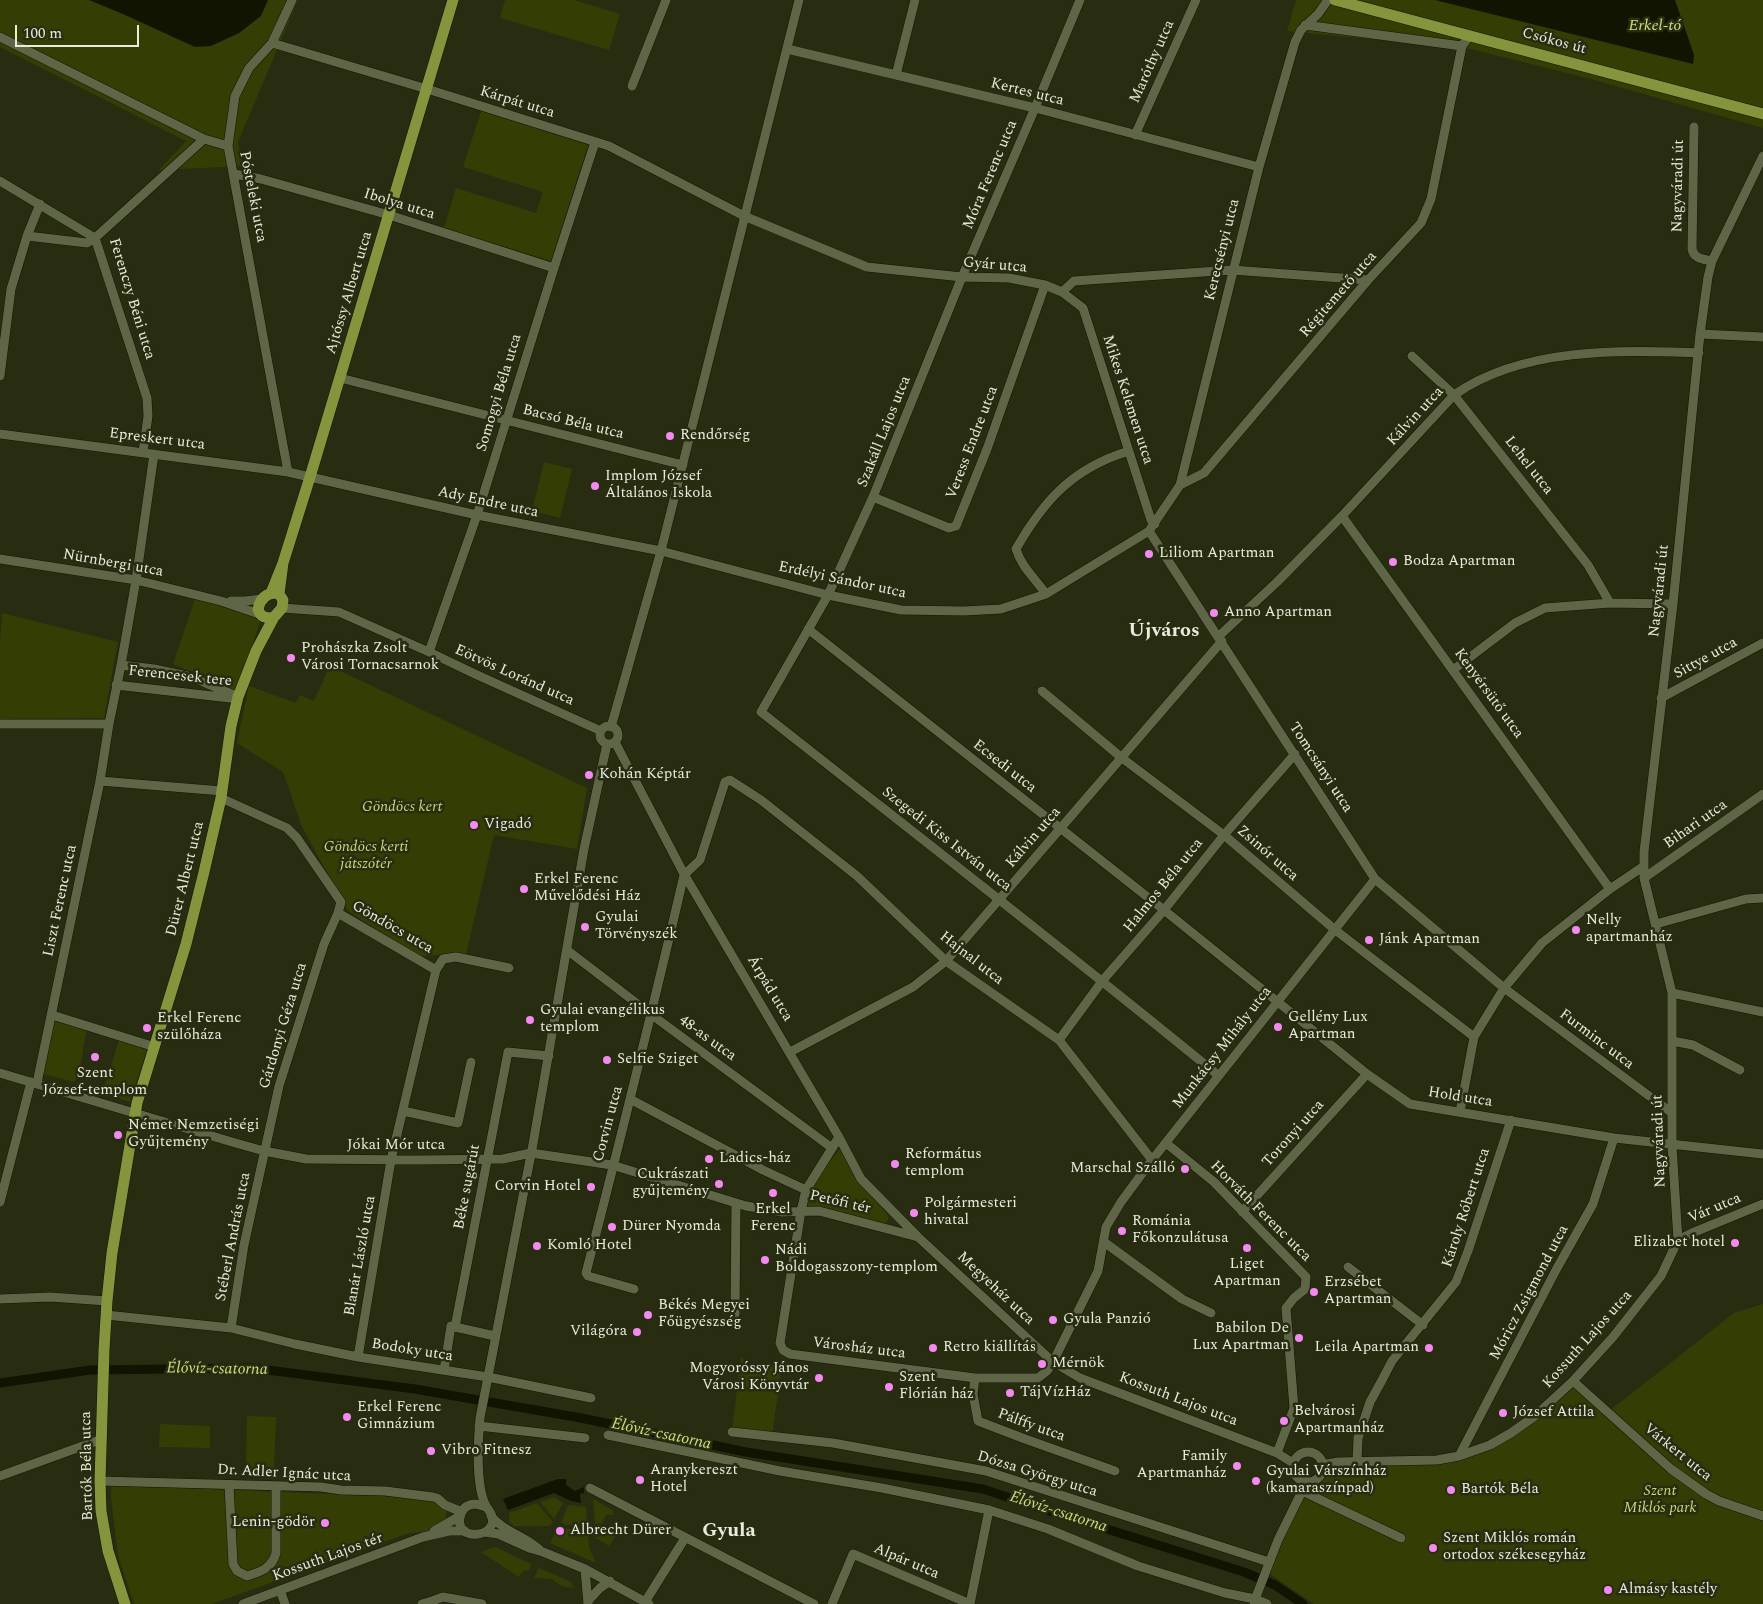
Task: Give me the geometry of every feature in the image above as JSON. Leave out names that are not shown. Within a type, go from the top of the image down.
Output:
[{"type":"main road","name":"Ajtóssy Albert utca","points":[[265,616],[258,609],[275,599],[283,563],[453,0]]},
{"type":"main road","name":"Csókos út","points":[[1336,0],[1763,114]]},
{"type":"main road","points":[[265,616],[275,599]]},
{"type":"main road","name":"Dürer Albert utca","points":[[107,1301],[112,1253],[135,1113],[186,944],[221,794],[231,726],[238,697],[256,651],[265,616]]},
{"type":"main road","name":"Bartók Béla utca","points":[[107,1301],[100,1482],[101,1511],[108,1551],[125,1604]]},
{"type":"street","points":[[228,146],[235,96],[249,68],[272,43],[292,0]]},
{"type":"street","points":[[632,86],[666,0]]},
{"type":"street","points":[[611,727],[661,551],[799,0]]},
{"type":"street","points":[[896,75],[915,0]]},
{"type":"street","name":"Móra Ferenc utca","points":[[962,277],[1080,0]]},
{"type":"street","name":"Maróthy utca","points":[[1135,135],[1196,0]]},
{"type":"street","name":"Kerecsényi utca","points":[[1180,485],[1232,270],[1294,42],[1305,25],[1318,14],[1328,0]]},
{"type":"street","points":[[1305,25],[1462,46]]},
{"type":"street","name":"Régitemető utca","points":[[1180,485],[1204,473],[1368,280],[1421,223],[1431,199],[1462,46],[1470,35]]},
{"type":"street","name":"Pósteleki utca","points":[[0,37],[204,138],[228,146],[288,472]]},
{"type":"street","name":"Kárpát utca","points":[[272,43],[609,146],[744,216]]},
{"type":"street","name":"Kertes utca","points":[[787,49],[1035,108],[1259,167]]},
{"type":"street","name":"Nagyváradi út","points":[[1694,127],[1692,249],[1693,254],[1697,257],[1712,261]]},
{"type":"street","name":"Ferenczy Béni utca","points":[[143,452],[148,416],[147,398],[95,238],[204,138]]},
{"type":"street","name":"Somogyi Béla utca","points":[[429,652],[477,515],[595,142]]},
{"type":"street","name":"Nagyváradi út","points":[[1678,1240],[1672,1146],[1672,993],[1644,878],[1644,866],[1700,334],[1708,277],[1712,261],[1763,156]]},
{"type":"street","name":"Ibolya utca","points":[[234,174],[389,215],[554,268]]},
{"type":"street","points":[[0,180],[95,238],[88,243],[27,236]]},
{"type":"street","points":[[0,376],[11,289],[27,236],[40,204]]},
{"type":"street","name":"Gyár utca","points":[[744,216],[867,267],[962,277],[1009,278],[1045,285],[1062,292]]},
{"type":"street","points":[[1062,292],[1074,281],[1232,270],[1368,280]]},
{"type":"street","name":"Szakáll Lajos utca","points":[[828,595],[873,496],[962,277]]},
{"type":"street","name":"Veress Endre utca","points":[[873,496],[949,528],[956,526],[987,449],[1045,285]]},
{"type":"street","name":"Mikes Kelemen utca","points":[[1062,292],[1083,308],[1152,527]]},
{"type":"street","points":[[1700,334],[1763,337]]},
{"type":"street","name":"Kálvin utca","points":[[790,1052],[913,987],[946,961],[1122,758],[1221,639],[1342,516],[1454,394],[1486,376],[1522,364],[1577,354],[1659,351],[1699,353]]},
{"type":"street","name":"Lehel utca","points":[[1412,356],[1454,394],[1588,565],[1610,602]]},
{"type":"street","name":"Bacsó Béla utca","points":[[340,378],[683,465]]},
{"type":"street","name":"Epreskert utca","points":[[0,434],[288,472],[310,477]]},
{"type":"street","points":[[1046,594],[1021,562],[1016,549],[1029,527],[1057,490],[1091,466],[1111,456],[1129,451]]},
{"type":"street","name":"Ferencesek tere","points":[[109,724],[136,580],[154,454]]},
{"type":"street","name":"Ady Endre utca","points":[[310,477],[477,515],[661,551]]},
{"type":"street","points":[[1152,527],[1180,485]]},
{"type":"street","name":"Kenyérsütő utca","points":[[1342,516],[1610,889]]},
{"type":"street","name":"Erdélyi Sándor utca","points":[[661,551],[828,595],[901,610],[964,612],[1001,609],[1046,594],[1152,527]]},
{"type":"street","name":"Tomcsányi utca","points":[[1152,527],[1221,639],[1375,879],[1504,988]]},
{"type":"street","name":"Nürnbergi utca","points":[[0,559],[136,580],[221,601],[265,616]]},
{"type":"street","name":"Szegedi Kiss István utca","points":[[828,595],[761,712],[998,900],[1103,980],[1219,1076]]},
{"type":"street","name":"Nürnbergi utca","points":[[221,601],[275,599]]},
{"type":"street","name":"Eötvös Loránd utca","points":[[275,599],[339,612],[602,731]]},
{"type":"street","points":[[1453,670],[1514,623],[1545,608],[1610,602],[1672,604]]},
{"type":"street","name":"Ecsedi utca","points":[[808,629],[1278,1000]]},
{"type":"street","name":"Sittye utca","points":[[1662,698],[1763,643]]},
{"type":"street","name":"Ferencesek tere","points":[[121,666],[154,669],[192,677],[238,697]]},
{"type":"street","name":"Ferencesek tere","points":[[116,685],[230,698],[238,697]]},
{"type":"street","name":"Zsinór utca","points":[[1042,691],[1122,758],[1224,835],[1334,929],[1474,1037]]},
{"type":"street","points":[[0,724],[109,724]]},
{"type":"street","name":"Liszt Ferenc utca","points":[[0,1202],[52,1015],[100,781],[109,724]]},
{"type":"street","points":[[612,746],[601,739],[602,731],[606,727],[611,727],[618,733],[612,746],[584,849],[549,1056],[480,1422],[476,1488],[469,1505],[461,1514],[461,1526],[471,1535],[485,1532],[498,1534],[529,1548],[585,1568],[647,1603],[685,1538]]},
{"type":"street","name":"Árpád utca","points":[[612,746],[684,874],[839,1137],[861,1179],[918,1237]]},
{"type":"street","name":"Halmos Béla utca","points":[[1059,1040],[1103,980],[1164,910],[1224,835],[1295,754]]},
{"type":"street","name":"Hajnal utca","points":[[684,874],[700,860],[725,782],[730,780],[761,800],[857,876],[946,961],[1059,1040],[1152,1160]]},
{"type":"street","name":"Göndöcs utca","points":[[100,781],[221,794],[287,828],[297,838],[341,902],[338,912],[436,970],[443,959],[456,958],[509,968]]},
{"type":"street","name":"Bihari utca","points":[[1644,878],[1763,794]]},
{"type":"street","points":[[1460,1112],[1474,1037],[1504,988],[1542,943],[1610,889],[1644,866]]},
{"type":"street","name":"Corvin utca","points":[[634,1289],[586,1274],[612,1165],[652,1015],[684,874]]},
{"type":"street","name":"Munkácsy Mihály utca","points":[[1053,1362],[1098,1271],[1106,1227],[1121,1202],[1152,1160],[1375,879]]},
{"type":"street","points":[[1656,924],[1746,898],[1763,898]]},
{"type":"street","name":"Gárdonyi Géza utca","points":[[264,1151],[278,1086],[324,944],[338,912]]},
{"type":"street","name":"48-as utca","points":[[567,950],[832,1148]]},
{"type":"street","name":"Blanár László utca","points":[[358,1357],[391,1160],[436,970]]},
{"type":"street","name":"Furminc utca","points":[[1504,988],[1672,1114]]},
{"type":"street","points":[[1672,993],[1763,1012]]},
{"type":"street","name":"Hold utca","points":[[1278,1000],[1367,1074],[1410,1104],[1614,1138],[1672,1146],[1763,1154]]},
{"type":"street","points":[[52,1015],[155,1047]]},
{"type":"street","points":[[1672,1041],[1693,1045],[1740,1070]]},
{"type":"street","name":"Béke sugárút","points":[[444,1370],[451,1326],[455,1327],[508,1052],[549,1056]]},
{"type":"street","points":[[403,1112],[458,1123],[471,1062]]},
{"type":"street","name":"Jókai Mór utca","points":[[0,1073],[264,1151],[306,1159],[503,1159],[531,1153],[612,1165],[746,1206],[782,1212],[801,1211]]},
{"type":"street","name":"Toronyi utca","points":[[1242,1212],[1367,1074]]},
{"type":"street","points":[[630,1099],[762,1170],[806,1190]]},
{"type":"street","name":"Károly Róbert utca","points":[[1357,1462],[1358,1438],[1370,1402],[1392,1361],[1456,1282],[1511,1120]]},
{"type":"street","name":"Petőfi tér","points":[[839,1137],[806,1190],[801,1211],[819,1211],[918,1237]]},
{"type":"street","name":"Móricz Zsigmond utca","points":[[1459,1456],[1556,1270],[1593,1204],[1614,1138]]},
{"type":"street","name":"Horváth Ferenc utca","points":[[1166,1143],[1214,1182],[1306,1277],[1305,1289],[1286,1308],[1294,1408],[1277,1453]]},
{"type":"street","name":"Stéberl András utca","points":[[231,1328],[244,1246],[264,1151]]},
{"type":"street","points":[[735,1314],[736,1203]]},
{"type":"street","name":"Vár utca","points":[[1678,1240],[1763,1204]]},
{"type":"street","name":"Városház utca","points":[[801,1211],[780,1343],[784,1350],[790,1354],[975,1378],[1038,1378],[1047,1371],[1053,1362]]},
{"type":"street","points":[[893,1230],[900,1218]]},
{"type":"street","name":"Megyeház utca","points":[[918,1237],[1053,1362]]},
{"type":"street","name":"Kossuth Lajos utca","points":[[1322,1465],[1338,1462],[1437,1460],[1459,1456],[1490,1445],[1511,1433],[1534,1416],[1573,1381],[1613,1337],[1661,1276],[1678,1240]]},
{"type":"street","points":[[1104,1242],[1182,1299],[1211,1313]]},
{"type":"street","points":[[1348,1266],[1423,1324]]},
{"type":"street","points":[[0,1299],[50,1297],[107,1301]]},
{"type":"street","name":"Bodoky utca","points":[[106,1315],[231,1328],[358,1357],[488,1377],[591,1398]]},
{"type":"street","points":[[455,1327],[495,1336]]},
{"type":"street","name":"Kossuth Lajos utca","points":[[1053,1362],[1080,1378],[1277,1453],[1293,1463]]},
{"type":"street","name":"Pálffy utca","points":[[975,1378],[973,1394],[978,1421],[1115,1471]]},
{"type":"street","name":"Várkert utca","points":[[1573,1381],[1671,1469],[1706,1494],[1719,1501],[1763,1516]]},
{"type":"street","points":[[480,1422],[585,1438]]},
{"type":"street","name":"Dózsa György utca","points":[[732,1432],[833,1443],[986,1471],[1268,1564]]},
{"type":"street","points":[[608,1435],[780,1471],[882,1488],[989,1510],[1048,1530],[1138,1566],[1267,1604]]},
{"type":"street","points":[[0,1476],[102,1439]]},
{"type":"street","points":[[1308,1452],[1318,1456],[1322,1465],[1320,1475],[1307,1481],[1302,1480],[1294,1473],[1293,1463],[1299,1455],[1308,1452]]},
{"type":"street","points":[[478,1453],[482,1498],[491,1516],[497,1524],[532,1542],[542,1552]]},
{"type":"street","points":[[1255,1599],[1278,1540],[1307,1481]]},
{"type":"street","name":"Dr. Adler Ignác utca","points":[[100,1482],[321,1487],[341,1490],[385,1491],[437,1498],[461,1514]]},
{"type":"street","points":[[229,1485],[233,1564],[237,1571],[247,1576],[263,1571],[274,1561],[276,1553],[276,1486]]},
{"type":"street","points":[[590,1488],[814,1604]]},
{"type":"street","points":[[1302,1491],[1401,1538]]},
{"type":"street","points":[[469,1505],[476,1504],[486,1507]]},
{"type":"street","points":[[970,1604],[989,1510]]},
{"type":"street","name":"Kossuth Lajos tér","points":[[423,1538],[461,1514]]},
{"type":"street","points":[[485,1532],[491,1525],[491,1516]]},
{"type":"street","name":"Kossuth Lajos tér","points":[[243,1604],[423,1538],[449,1531],[465,1531]]},
{"type":"street","name":"Alpár utca","points":[[832,1604],[853,1554],[970,1604]]},
{"type":"street","points":[[585,1568],[588,1603]]},
{"type":"street","points":[[588,1603],[600,1588],[610,1581]]},
{"type":"street","points":[[280,1590],[285,1604]]},
{"type":"street","points":[[422,1604],[433,1602],[443,1597],[482,1604]]},
{"type":"green space","points":[[0,0],[298,0],[238,142],[242,166],[159,170],[186,141],[0,47]]},
{"type":"green space","points":[[505,0],[574,0],[620,14],[609,50],[500,18]]},
{"type":"green space","points":[[1296,0],[1763,0],[1763,128],[1591,79],[1471,49],[1287,31]]},
{"type":"green space","points":[[481,111],[588,145],[551,261],[444,228],[456,188],[536,213],[543,192],[463,167]]},
{"type":"green space","points":[[544,462],[572,469],[560,518],[532,511]]},
{"type":"green space","points":[[196,596],[257,607],[261,619],[237,691],[173,664]]},
{"type":"green space","points":[[2,613],[118,642],[104,718],[0,719]]},
{"type":"green space","name":"Göndöcs kert","points":[[330,666],[587,788],[577,849],[494,835],[466,954],[419,956],[348,911],[302,827],[283,772],[237,743],[249,686],[296,703],[300,695],[314,701]]},
{"type":"green space","points":[[52,1015],[87,1026],[79,1076],[74,1082],[39,1073]]},
{"type":"green space","points":[[119,1040],[147,1049],[130,1102],[102,1094]]},
{"type":"green space","points":[[840,1149],[857,1177],[889,1217],[885,1225],[806,1208],[816,1178]]},
{"type":"green space","name":"Szent Miklós park","points":[[1763,1304],[1763,1604],[1314,1604],[1270,1574],[1278,1540],[1307,1481],[1312,1481],[1320,1475],[1322,1465],[1437,1460],[1511,1433],[1573,1381],[1608,1412],[1734,1313]]},
{"type":"green space","points":[[741,1356],[750,1365],[757,1367],[769,1362],[778,1370],[781,1370],[772,1437],[732,1432]]},
{"type":"green space","points":[[247,1416],[276,1417],[274,1470],[246,1469]]},
{"type":"green space","points":[[160,1424],[210,1426],[210,1448],[159,1447]]},
{"type":"green space","points":[[111,1485],[430,1498],[447,1508],[445,1521],[427,1531],[406,1534],[212,1604],[134,1604],[118,1556]]},
{"type":"green space","points":[[554,1497],[563,1503],[554,1519],[540,1502]]},
{"type":"green space","points":[[593,1499],[614,1511],[612,1515],[606,1515],[602,1523],[595,1524]]},
{"type":"green space","points":[[537,1503],[553,1522],[550,1526],[514,1526],[509,1522],[509,1513]]},
{"type":"green space","points":[[568,1505],[586,1507],[587,1525],[564,1525],[564,1523],[561,1523]]},
{"type":"green space","points":[[604,1526],[619,1530],[609,1546],[596,1538],[595,1529]]},
{"type":"green space","points":[[588,1528],[589,1547],[596,1563],[550,1543],[555,1533],[564,1536],[565,1529]]},
{"type":"green space","points":[[495,1547],[531,1564],[529,1570],[523,1571],[519,1577],[481,1552]]},
{"type":"green space","points":[[539,1568],[571,1582],[574,1588],[561,1586],[552,1579],[534,1578]]},
{"type":"water","points":[[89,0],[268,0],[261,16],[239,33],[211,46],[195,47]]},
{"type":"water","name":"Erkel-tó","points":[[1435,0],[1675,0],[1694,55],[1693,64]]},
{"type":"water","points":[[558,1479],[566,1479],[566,1485],[575,1491],[584,1487],[584,1493],[580,1494],[581,1503],[571,1501],[554,1493],[508,1510],[503,1499]]},
{"type":"waterway","name":"Élővíz-csatorna","points":[[0,1383],[90,1370],[252,1368],[415,1389],[581,1418],[746,1452],[983,1489],[1244,1572],[1275,1585],[1303,1604]]},
{"type":"place","name":"Rendőrség","points":[[670,436]]},
{"type":"place","name":"Implom József Általános Iskola","points":[[595,486]]},
{"type":"place","name":"Liliom Apartman","points":[[1149,554]]},
{"type":"place","name":"Bodza Apartman","points":[[1393,562]]},
{"type":"place","name":"Anno Apartman","points":[[1214,613]]},
{"type":"place","name":"Prohászka Zsolt Városi Tornacsarnok","points":[[291,658]]},
{"type":"place","name":"Kohán Képtár","points":[[589,775]]},
{"type":"place","name":"Vigadó","points":[[474,825]]},
{"type":"place","name":"Erkel Ferenc Művelődési Ház","points":[[524,889]]},
{"type":"place","name":"Gyulai Törvényszék","points":[[585,927]]},
{"type":"place","name":"Nelly apartmanház","points":[[1576,930]]},
{"type":"place","name":"Jánk Apartman","points":[[1369,940]]},
{"type":"place","name":"Gyulai evangélikus templom","points":[[530,1020]]},
{"type":"place","name":"Gellény Lux Apartman","points":[[1278,1027]]},
{"type":"place","name":"Erkel Ferenc szülőháza","points":[[147,1028]]},
{"type":"place","name":"Szent József-templom","points":[[95,1057]]},
{"type":"place","name":"Selfie Sziget","points":[[607,1060]]},
{"type":"place","name":"Német Nemzetiségi Gyűjtemény","points":[[118,1135]]},
{"type":"place","name":"Ladics-ház","points":[[709,1159]]},
{"type":"place","name":"Református templom","points":[[895,1164]]},
{"type":"place","name":"Marschal Szálló","points":[[1185,1169]]},
{"type":"place","name":"Cukrászati gyűjtemény","points":[[719,1184]]},
{"type":"place","name":"Corvin Hotel","points":[[591,1187]]},
{"type":"place","name":"Erkel Ferenc","points":[[773,1193]]},
{"type":"place","name":"Polgármesteri hivatal","points":[[914,1213]]},
{"type":"place","name":"Dürer Nyomda","points":[[612,1227]]},
{"type":"place","name":"Románia Főkonzulátusa","points":[[1122,1231]]},
{"type":"place","name":"Elizabet hotel","points":[[1735,1243]]},
{"type":"place","name":"Komló Hotel","points":[[537,1246]]},
{"type":"place","name":"Liget Apartman","points":[[1247,1248]]},
{"type":"place","name":"Nádi Boldogasszony-templom","points":[[765,1260]]},
{"type":"place","name":"Erzsébet Apartman","points":[[1314,1292]]},
{"type":"place","name":"Békés Megyei Főügyészség","points":[[648,1315]]},
{"type":"place","name":"Gyula Panzió","points":[[1053,1320]]},
{"type":"place","name":"Világóra","points":[[637,1332]]},
{"type":"place","name":"Babilon De Lux Apartman","points":[[1299,1338]]},
{"type":"place","name":"Retro kiállítás","points":[[933,1348]]},
{"type":"place","name":"Leila Apartman","points":[[1429,1348]]},
{"type":"place","name":"Mérnök","points":[[1042,1364]]},
{"type":"place","name":"Mogyoróssy János Városi Könyvtár","points":[[819,1378]]},
{"type":"place","name":"Szent Flórián ház","points":[[889,1387]]},
{"type":"place","name":"TájVízHáz","points":[[1010,1393]]},
{"type":"place","name":"József Attila","points":[[1503,1413]]},
{"type":"place","name":"Erkel Ferenc Gimnázium","points":[[347,1417]]},
{"type":"place","name":"Belvárosi Apartmanház","points":[[1284,1421]]},
{"type":"place","name":"Vibro Fitnesz","points":[[431,1451]]},
{"type":"place","name":"Family Apartmanház","points":[[1237,1466]]},
{"type":"place","name":"Aranykereszt Hotel","points":[[640,1480]]},
{"type":"place","name":"Gyulai Várszínház (kamaraszínpad)","points":[[1256,1481]]},
{"type":"place","name":"Bartók Béla","points":[[1451,1490]]},
{"type":"place","name":"Lenin-gödör","points":[[325,1523]]},
{"type":"place","name":"Albrecht Dürer","points":[[560,1531]]},
{"type":"place","name":"Szent Miklós román ortodox székesegyház","points":[[1433,1548]]},
{"type":"place","name":"Almásy kastély","points":[[1608,1590]]},
{"type":"district","name":"Újváros","points":[[1164,632]]},
{"type":"district","name":"Gyula","points":[[729,1532]]},
{"type":"park label","name":"Göndöcs kerti játszótér","points":[[366,856]]}]
